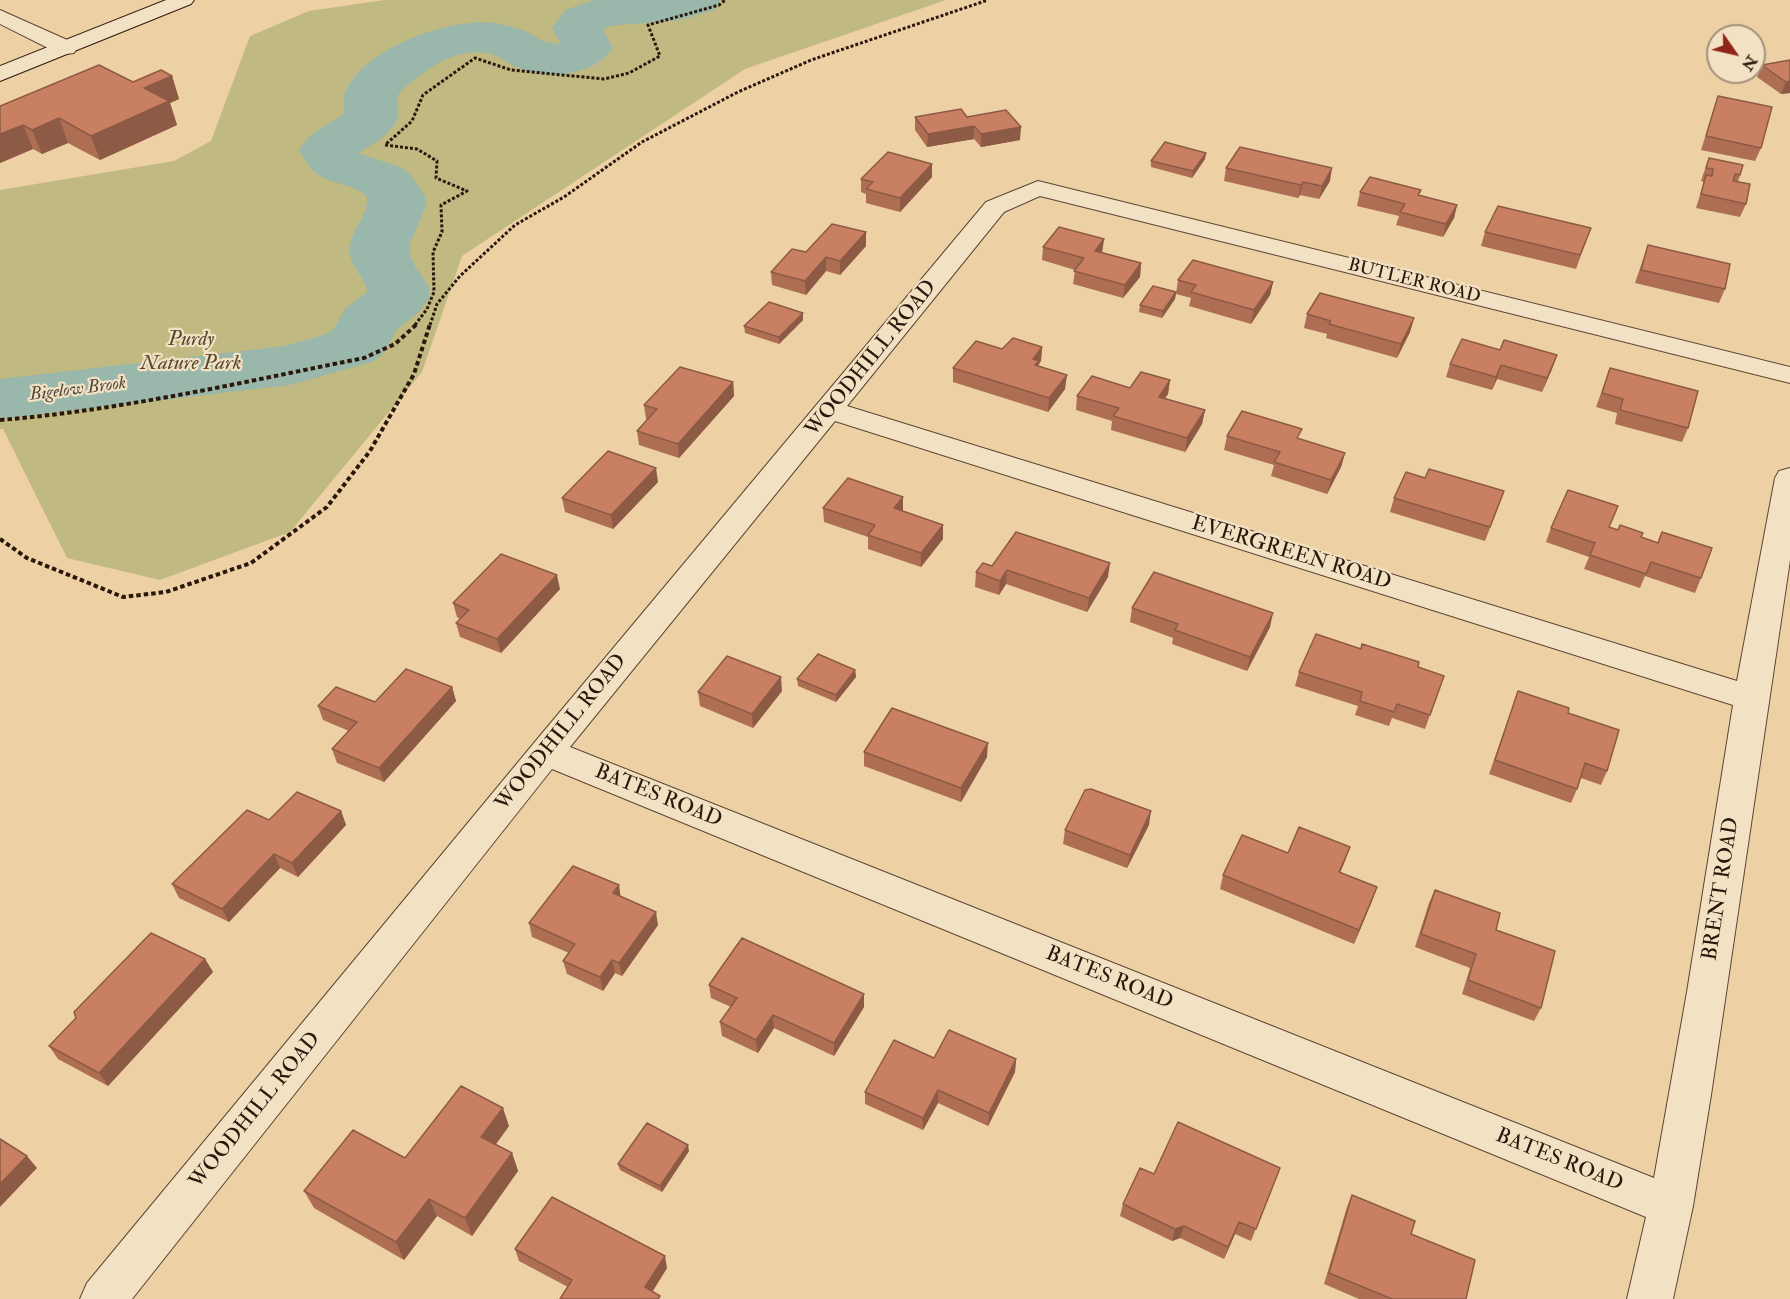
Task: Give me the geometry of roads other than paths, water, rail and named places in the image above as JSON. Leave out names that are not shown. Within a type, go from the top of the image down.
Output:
[{"type":"street","points":[[0,74],[184,0]]},
{"type":"street","points":[[0,16],[66,48]]},
{"type":"street","name":"BUTLER ROAD","points":[[1038,188],[1790,375]]},
{"type":"street","name":"WOODHILL ROAD","points":[[116,1295],[546,752],[995,207],[1038,188]]},
{"type":"street","name":"EVERGREEN ROAD","points":[[830,410],[1752,698]]},
{"type":"street","name":"BRENT ROAD","points":[[1650,1299],[1671,1206],[1752,698],[1786,518],[1790,478]]},
{"type":"street","name":"BATES ROAD","points":[[546,752],[1671,1206]]},
{"type":"waterway","name":"Bigelow Brook","points":[[0,399],[290,365],[349,348],[361,339],[367,322],[398,298],[398,287],[385,269],[380,254],[380,243],[397,206],[396,196],[390,186],[382,180],[339,165],[332,159],[327,149],[359,130],[368,121],[371,114],[371,95],[375,88],[410,59],[443,43],[484,37],[499,39],[542,59],[570,57],[588,48],[577,28],[582,21],[592,16],[619,10],[673,7],[697,0]]},
{"type":"park label","name":"Purdy Nature Park","points":[[191,352]]}]
